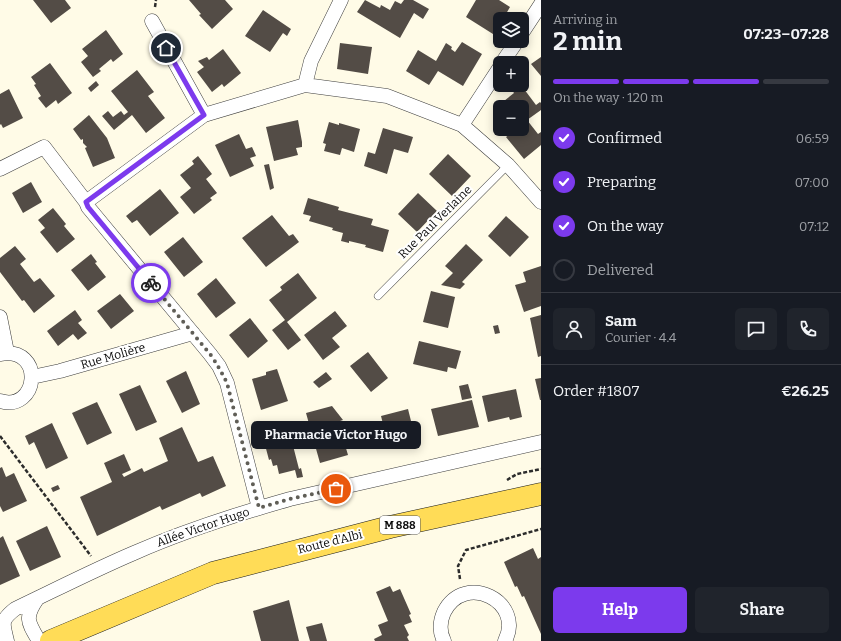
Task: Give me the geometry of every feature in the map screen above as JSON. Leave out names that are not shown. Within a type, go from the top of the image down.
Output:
[{"type":"main road","name":"Route d'Albi","points":[[51,641],[213,573],[390,527],[541,494]]},
{"type":"main road","name":"Route d'Albi","points":[[88,641],[260,562]]},
{"type":"street","points":[[305,85],[311,61],[341,0]]},
{"type":"street","points":[[529,22],[541,4]]},
{"type":"street","points":[[152,21],[204,115]]},
{"type":"street","points":[[462,125],[493,78]]},
{"type":"street","points":[[86,202],[204,115],[305,85],[387,96],[462,125],[508,165],[541,202]]},
{"type":"street","points":[[0,169],[44,147],[86,202],[88,207],[193,332],[219,366],[227,383],[259,508]]},
{"type":"street","points":[[0,317],[4,353],[17,354],[25,360],[30,367],[32,377],[31,386],[27,393],[20,399],[11,402],[0,401]]},
{"type":"street","name":"Rue Molière","points":[[32,377],[60,371],[193,332]]},
{"type":"street","name":"Allée Victor Hugo","points":[[2,621],[15,609],[100,568],[163,541],[259,508],[290,499],[541,442]]},
{"type":"street","points":[[444,641],[440,631],[441,619],[448,604],[462,594],[485,593],[500,602],[506,613],[509,624],[506,641]]},
{"type":"street","points":[[37,598],[30,609],[28,617],[32,629],[40,641]]},
{"type":"street","points":[[6,641],[2,621],[28,617]]},
{"type":"lane","name":"Rue Paul Verlaine","points":[[378,296],[508,165]]},
{"type":"path","points":[[0,436],[100,568]]},
{"type":"path","points":[[462,594],[458,566],[466,550],[541,529]]},
{"type":"building","points":[[33,0],[65,0],[71,8],[51,23]]},
{"type":"building","points":[[189,0],[225,0],[233,9],[212,29],[199,15],[201,14]]},
{"type":"building","points":[[365,0],[380,8],[381,5],[390,10],[395,1],[401,4],[404,0],[413,0],[429,9],[423,19],[414,13],[400,38],[357,12]]},
{"type":"building","points":[[476,0],[499,0],[510,7],[507,12],[493,12],[493,34],[466,17]]},
{"type":"building","points":[[263,10],[291,29],[287,36],[283,33],[270,52],[245,36]]},
{"type":"building","points":[[106,30],[123,54],[113,62],[111,59],[99,69],[101,71],[93,77],[81,62],[88,56],[82,49]]},
{"type":"building","points":[[462,42],[482,54],[463,86],[438,71],[429,85],[406,71],[418,50],[436,61],[446,43],[452,47],[451,49],[455,52]]},
{"type":"building","points":[[340,43],[372,47],[368,74],[337,69]]},
{"type":"building","points":[[223,49],[241,73],[224,87],[222,84],[212,92],[197,72],[204,67],[198,61],[207,57],[209,60]]},
{"type":"building","points":[[541,57],[541,76],[531,64]]},
{"type":"building","points":[[50,63],[72,93],[58,104],[56,100],[46,108],[38,98],[41,96],[31,77]]},
{"type":"building","points":[[137,70],[154,92],[148,96],[165,118],[146,133],[132,115],[114,130],[102,116],[108,111],[113,117],[121,111],[124,115],[128,112],[111,91]]},
{"type":"building","points":[[96,81],[99,85],[91,92],[88,88]]},
{"type":"building","points":[[9,89],[23,118],[3,128],[1,124],[0,125],[0,94]]},
{"type":"building","points":[[513,92],[526,92],[536,105],[540,102],[541,103],[541,110],[529,119],[529,100],[505,100]]},
{"type":"building","points":[[89,115],[107,138],[115,158],[93,167],[85,148],[87,147],[83,143],[83,139],[81,140],[73,129]]},
{"type":"building","points":[[298,120],[302,147],[296,148],[298,155],[274,161],[266,127]]},
{"type":"building","points":[[329,122],[339,125],[339,123],[360,129],[354,152],[342,148],[340,155],[324,151],[326,144],[323,143]]},
{"type":"building","points":[[529,123],[538,134],[541,132],[541,145],[524,159],[506,137],[529,136]]},
{"type":"building","points":[[383,128],[413,137],[408,153],[394,149],[387,174],[364,166],[368,152],[375,154]]},
{"type":"building","points":[[239,134],[246,149],[252,147],[256,156],[250,158],[254,166],[230,177],[215,145]]},
{"type":"building","points":[[448,154],[471,176],[452,196],[429,174]]},
{"type":"building","points":[[198,156],[212,174],[206,179],[217,193],[210,198],[212,200],[194,214],[180,197],[191,188],[180,175],[194,164],[192,161]]},
{"type":"building","points":[[269,164],[274,188],[270,190],[264,165]]},
{"type":"building","points":[[31,182],[42,202],[23,213],[12,193]]},
{"type":"building","points":[[160,189],[179,213],[150,236],[137,220],[132,223],[126,216]]},
{"type":"building","points":[[418,193],[437,211],[417,232],[398,214]]},
{"type":"building","points":[[308,198],[339,207],[338,210],[373,219],[371,225],[389,230],[383,252],[365,247],[366,245],[349,241],[349,243],[341,241],[343,233],[332,230],[333,228],[309,221],[311,216],[303,214]]},
{"type":"building","points":[[53,208],[66,224],[64,226],[75,239],[57,253],[40,232],[45,228],[38,220]]},
{"type":"building","points":[[272,215],[289,236],[293,234],[299,242],[266,267],[242,238]]},
{"type":"building","points":[[506,216],[529,237],[510,257],[488,236]]},
{"type":"building","points":[[183,237],[203,262],[184,277],[164,252]]},
{"type":"building","points":[[466,244],[483,260],[462,282],[465,284],[460,289],[441,285],[453,273],[445,266]]},
{"type":"building","points":[[15,246],[26,259],[20,264],[34,282],[40,278],[55,296],[34,313],[24,300],[22,301],[0,272],[0,258]]},
{"type":"building","points":[[91,254],[97,262],[95,263],[106,277],[88,291],[71,270]]},
{"type":"building","points":[[541,266],[541,306],[524,312],[515,285],[526,282],[523,272]]},
{"type":"building","points":[[298,273],[317,298],[287,322],[301,340],[288,350],[272,330],[285,320],[269,300],[282,290],[280,287]]},
{"type":"building","points":[[216,278],[236,303],[216,318],[197,294]]},
{"type":"building","points":[[431,291],[455,297],[448,328],[423,322]]},
{"type":"building","points":[[120,294],[134,311],[111,329],[97,311]]},
{"type":"building","points":[[75,310],[82,320],[78,323],[87,333],[78,340],[73,334],[58,346],[47,331]]},
{"type":"building","points":[[335,311],[347,326],[332,338],[340,347],[323,360],[304,335]]},
{"type":"building","points":[[541,315],[541,356],[538,357],[530,318]]},
{"type":"building","points":[[250,318],[268,341],[248,358],[229,335]]},
{"type":"building","points":[[498,325],[500,333],[495,334],[493,326]]},
{"type":"building","points":[[419,341],[461,351],[456,369],[448,367],[447,372],[413,364]]},
{"type":"building","points":[[368,352],[388,378],[371,392],[350,366]]},
{"type":"building","points":[[277,369],[288,401],[261,410],[252,379],[266,375],[266,372]]},
{"type":"building","points":[[186,371],[200,404],[182,413],[166,381]]},
{"type":"building","points":[[326,372],[332,379],[319,388],[313,382]]},
{"type":"building","points":[[541,378],[541,400],[540,400],[535,379]]},
{"type":"building","points":[[468,384],[472,398],[462,400],[459,386]]},
{"type":"building","points":[[140,385],[157,422],[136,431],[119,394]]},
{"type":"building","points":[[516,389],[522,417],[510,420],[509,417],[488,422],[482,396]]},
{"type":"building","points":[[472,400],[479,427],[438,436],[431,409]]},
{"type":"building","points":[[97,402],[112,433],[87,445],[72,413]]},
{"type":"building","points":[[332,406],[343,420],[331,424],[333,431],[338,430],[341,438],[343,438],[348,455],[320,463],[306,413]]},
{"type":"building","points":[[408,409],[416,441],[389,448],[381,416]]},
{"type":"building","points":[[52,423],[68,458],[46,469],[34,442],[29,445],[25,436]]},
{"type":"building","points":[[182,427],[198,462],[213,456],[226,486],[202,497],[200,493],[162,510],[160,506],[97,536],[80,497],[112,482],[104,463],[124,454],[131,470],[122,474],[124,477],[142,468],[144,472],[168,461],[159,438]]},
{"type":"building","points":[[290,434],[299,469],[301,468],[303,477],[297,478],[295,470],[279,474],[277,465],[273,466],[271,459],[269,460],[264,441]]},
{"type":"building","points":[[2,467],[6,477],[14,473],[27,501],[3,512],[0,506],[0,468]]},
{"type":"building","points":[[58,485],[60,489],[53,492],[51,488]]},
{"type":"building","points":[[47,526],[61,557],[30,571],[16,541]]},
{"type":"building","points":[[3,536],[20,576],[0,585],[0,538]]},
{"type":"building","points":[[533,548],[538,559],[541,557],[541,634],[524,596],[522,597],[517,586],[515,587],[504,562]]},
{"type":"building","points":[[390,586],[393,592],[400,589],[411,614],[409,615],[412,622],[404,625],[409,635],[407,637],[409,641],[375,641],[374,639],[382,635],[378,625],[388,621],[376,592]]},
{"type":"building","points":[[289,600],[299,641],[261,641],[253,611]]},
{"type":"building","points":[[322,623],[327,641],[310,641],[306,627]]},
{"type":"way so far","points":[[151,283],[193,332],[219,366],[227,383],[259,508],[290,499],[336,489]]},
{"type":"place","name":"Pharmacie Victor Hugo","points":[[336,489]]},
{"type":"route","points":[[151,283],[88,207],[86,202],[204,115],[166,48]]}]
